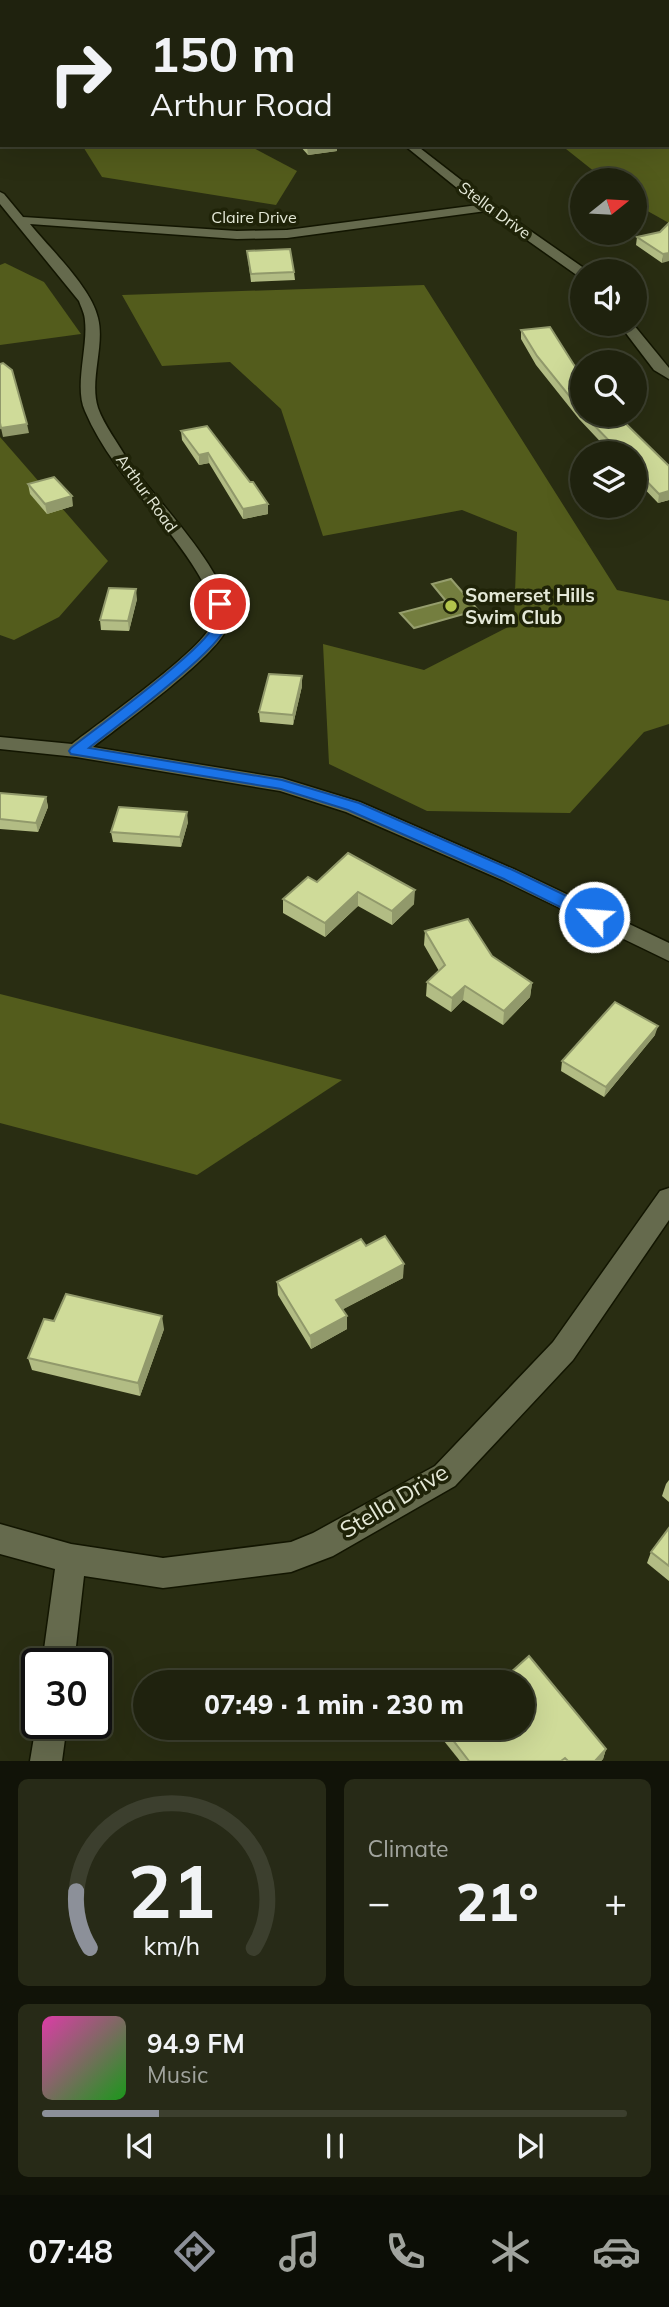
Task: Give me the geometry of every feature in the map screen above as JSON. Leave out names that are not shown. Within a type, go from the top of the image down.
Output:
[{"type":"street","name":"Stella Drive","points":[[412,147],[488,207],[570,264]]},
{"type":"street","name":"Arthur Road","points":[[0,196],[12,218],[85,300],[92,320],[89,396],[91,409],[122,463],[206,572],[220,604],[219,627],[208,642],[167,679],[76,751]]},
{"type":"street","name":"Claire Drive","points":[[12,218],[237,235],[287,234],[488,207]]},
{"type":"street","points":[[635,336],[659,367],[669,375]]},
{"type":"street","points":[[0,743],[76,751],[282,785],[353,807],[509,875],[669,953]]},
{"type":"street","name":"Stella Drive","points":[[0,1539],[71,1559],[163,1573],[292,1557],[322,1545],[444,1476],[563,1351],[669,1199]]},
{"type":"street","points":[[60,1648],[71,1559]]},
{"type":"street","points":[[46,1761],[49,1739]]},
{"type":"shaded area","points":[[83,147],[252,147],[297,171],[276,205],[102,177]]},
{"type":"shaded area","points":[[564,147],[669,147],[669,223],[648,211],[648,168],[590,168]]},
{"type":"shaded area","points":[[5,263],[44,282],[81,334],[0,345],[0,265]]},
{"type":"shaded area","points":[[424,285],[617,590],[669,601],[669,724],[644,732],[570,813],[427,811],[329,764],[323,644],[424,670],[514,624],[517,532],[462,510],[323,536],[281,409],[230,362],[162,366],[122,295]]},
{"type":"shaded area","points":[[0,437],[108,561],[59,617],[14,640],[0,635]]},
{"type":"shaded area","name":"Somerset Hills Swim Club","points":[[451,579],[478,610],[414,628],[400,613],[446,601],[432,584]]},
{"type":"shaded area","points":[[0,994],[342,1080],[197,1175],[0,1123]]},
{"type":"building","points":[[669,223],[669,253],[663,254],[648,244],[648,235],[660,232]]},
{"type":"building","points":[[290,249],[294,272],[251,274],[247,251]]},
{"type":"building","points":[[550,327],[570,359],[570,397],[537,356],[521,330]]},
{"type":"building","points":[[3,363],[12,370],[27,424],[1,428],[0,364]]},
{"type":"building","points":[[207,426],[268,504],[243,509],[208,453],[199,455],[181,431]]},
{"type":"building","points":[[596,427],[629,427],[644,441],[609,441]]},
{"type":"building","points":[[647,444],[669,466],[669,491],[659,494],[647,482]]},
{"type":"building","points":[[54,477],[72,496],[45,504],[28,484]]},
{"type":"building","points":[[109,588],[136,589],[128,621],[100,620]]},
{"type":"building","points":[[269,674],[302,676],[293,715],[259,712]]},
{"type":"building","points":[[0,793],[46,797],[36,823],[0,819]]},
{"type":"building","points":[[119,807],[187,812],[180,837],[111,832]]},
{"type":"building","points":[[348,853],[415,890],[392,911],[358,892],[325,923],[283,899],[308,877],[317,882]]},
{"type":"building","points":[[468,919],[492,956],[532,983],[504,1011],[465,986],[452,998],[427,982],[445,965],[425,931]]},
{"type":"building","points":[[615,1002],[658,1026],[606,1087],[562,1061]]},
{"type":"building","points":[[385,1236],[404,1264],[336,1300],[347,1316],[310,1336],[277,1282],[361,1239],[366,1246]]},
{"type":"building","points":[[66,1294],[162,1316],[138,1383],[28,1358],[44,1319],[54,1321]]},
{"type":"building","points":[[669,1528],[669,1566],[651,1552]]},
{"type":"building","points":[[529,1656],[606,1749],[595,1761],[568,1761],[565,1758],[561,1761],[469,1761],[453,1740],[535,1740],[535,1670],[513,1670]]},
{"type":"place","name":"Somerset Hills Swim Club","points":[[451,606]]},
{"type":"route","points":[[220,604],[219,627],[208,642],[167,679],[76,751],[282,785],[353,807],[509,875],[594,917]]}]
